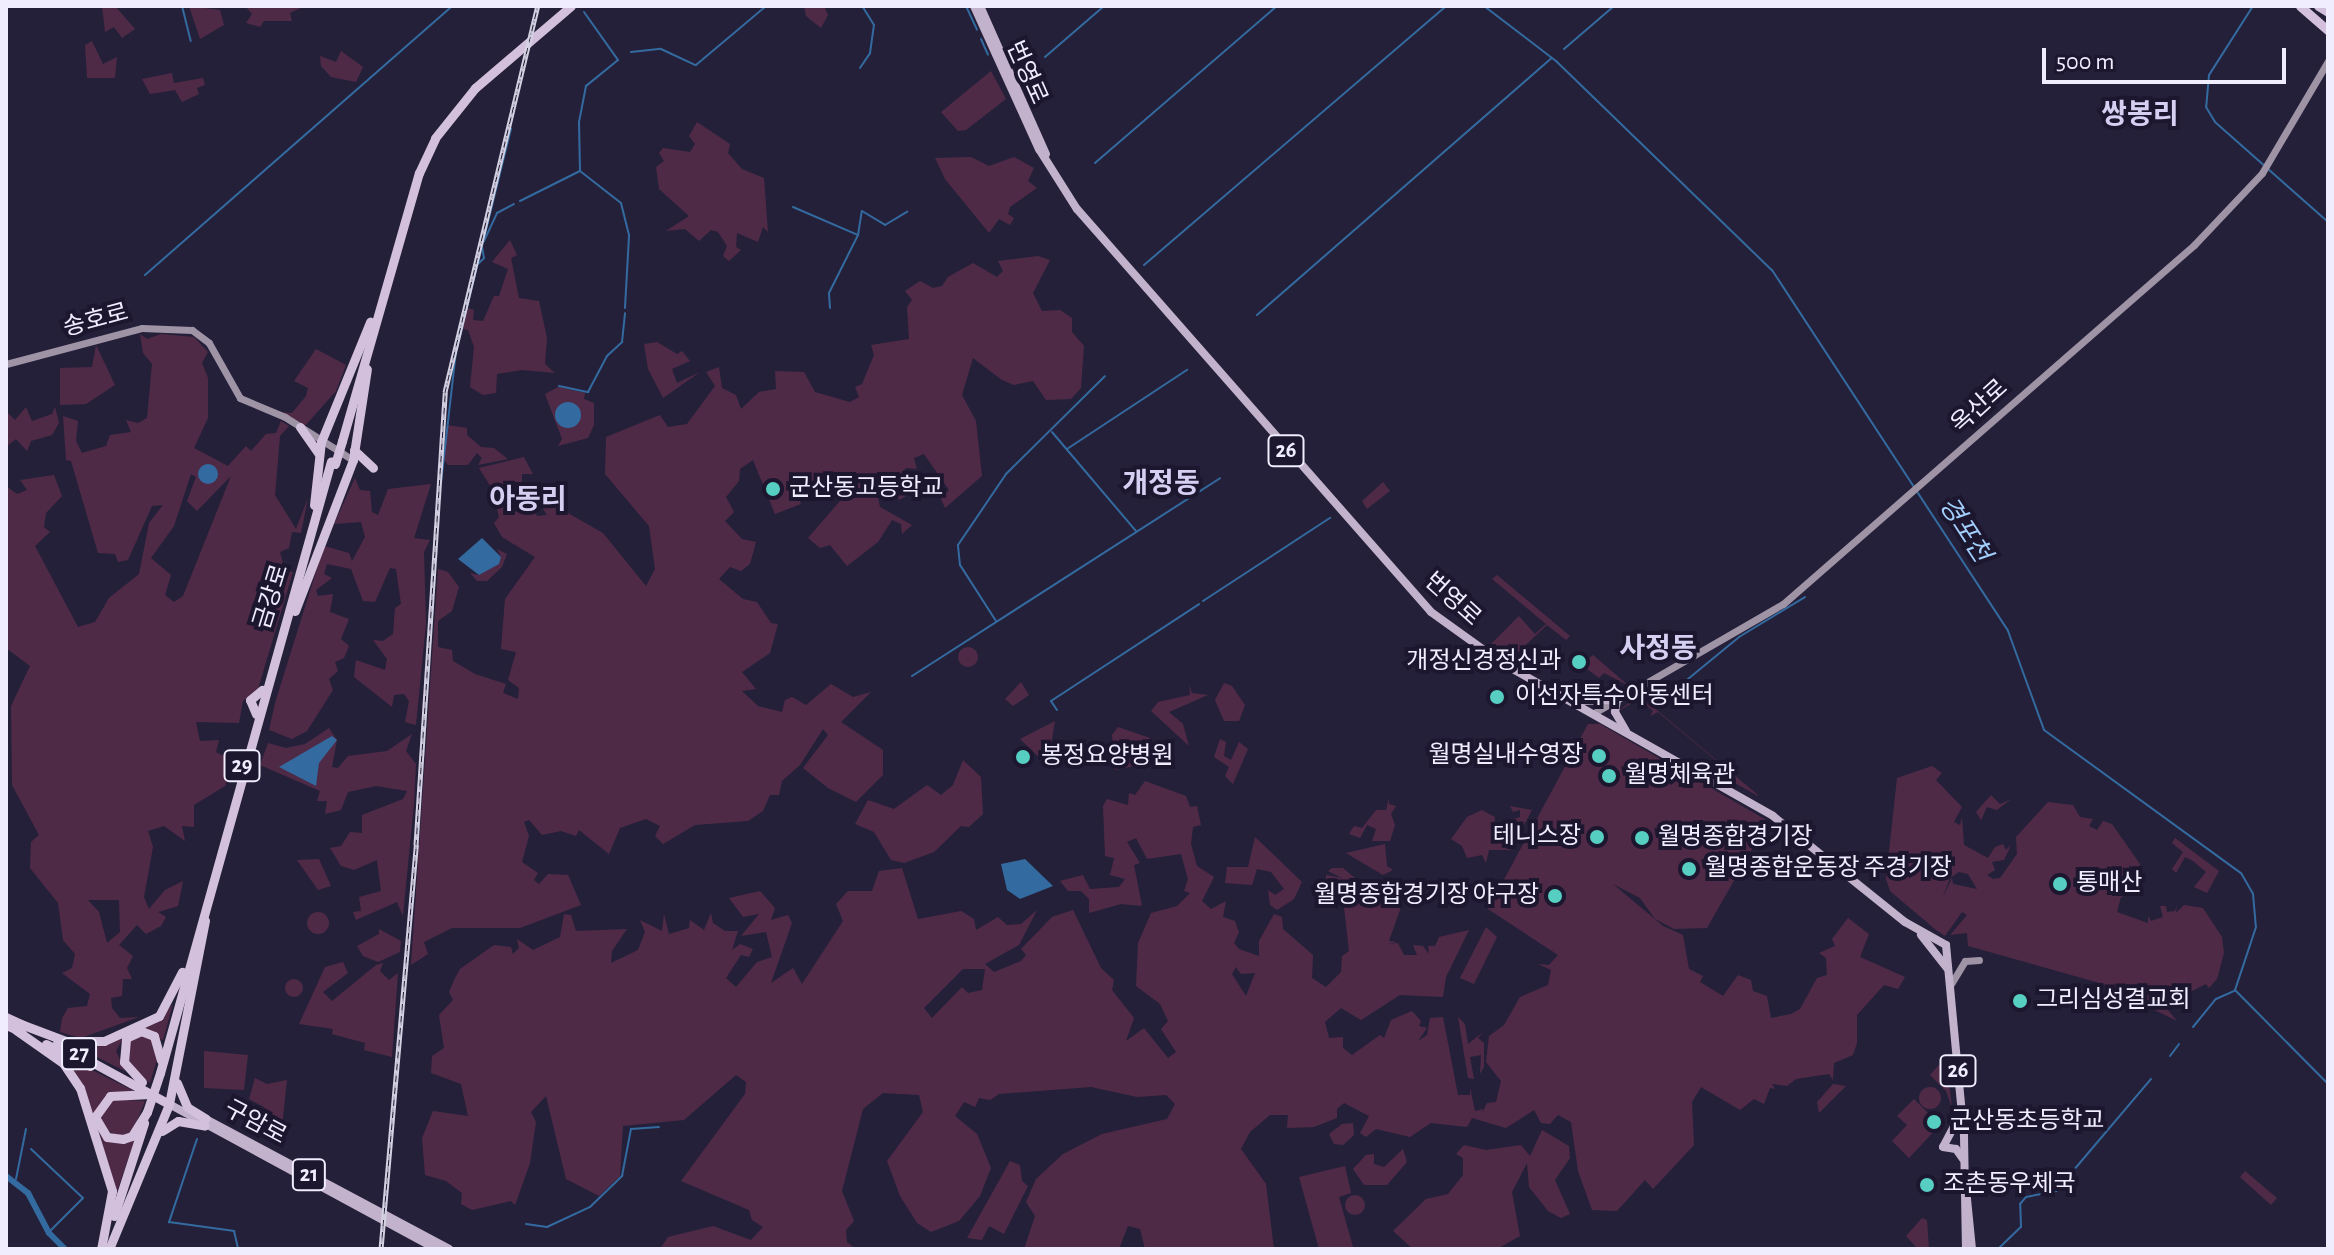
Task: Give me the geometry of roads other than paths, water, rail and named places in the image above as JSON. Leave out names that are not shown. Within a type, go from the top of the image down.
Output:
[{"type":"highway","name":"29","points":[[327,460],[339,439],[419,173],[435,138],[475,88],[568,6]]},
{"type":"highway","name":"29","points":[[339,439],[407,200],[433,136],[473,85],[568,6]]},
{"type":"highway","points":[[2300,6],[2328,30]]},
{"type":"highway","points":[[2318,6],[2328,12]]},
{"type":"highway","points":[[292,611],[345,476],[382,298]]},
{"type":"highway","points":[[327,460],[326,439],[373,316]]},
{"type":"highway","points":[[303,429],[319,433],[326,439]]},
{"type":"highway","points":[[303,429],[327,460]]},
{"type":"highway","points":[[345,476],[370,467],[349,452]]},
{"type":"highway","name":"금강로","points":[[104,1249],[162,1074],[292,611],[327,460]]},
{"type":"highway","name":"금강로","points":[[162,1074],[255,721],[292,611]]},
{"type":"highway","points":[[104,1249],[153,1148],[169,1104],[177,1077],[205,921]]},
{"type":"highway","points":[[13,1026],[80,1044],[130,1031],[168,1007],[192,951]]},
{"type":"highway","name":"구암로","points":[[6,1017],[13,1026],[169,1104]]},
{"type":"highway","points":[[13,1026],[63,1063],[80,1088],[112,1191],[104,1249]]},
{"type":"highway","name":"21","points":[[150,1094],[124,1062],[123,1044],[130,1034],[141,1031],[158,1040],[162,1074]]},
{"type":"highway","points":[[177,1077],[180,1098],[205,1122]]},
{"type":"highway","points":[[150,1094],[110,1096],[95,1117],[107,1137],[123,1139],[132,1136],[150,1113]]},
{"type":"highway","points":[[153,1148],[171,1123],[205,1122]]},
{"type":"main road","name":"번영로","points":[[974,6],[1046,154],[1077,209],[1120,264],[1416,597],[1469,643],[1773,816],[1905,922],[1946,947]]},
{"type":"main road","name":"번영로","points":[[980,6],[1046,154]]},
{"type":"main road","name":"옥산로","points":[[1594,713],[1783,604],[2218,224],[2265,168],[2328,61]]},
{"type":"main road","name":"송호로","points":[[6,364],[142,328],[192,330],[209,343],[240,398],[349,452]]},
{"type":"main road","points":[[1572,701],[1617,700],[1615,712],[1627,732]]},
{"type":"main road","points":[[1905,922],[1948,967]]},
{"type":"main road","points":[[1920,935],[1946,947],[1948,967]]},
{"type":"main road","points":[[1950,986],[1965,961],[1979,960]]},
{"type":"main road","name":"26","points":[[1948,967],[1961,1106],[1969,1249]]},
{"type":"main road","name":"구암로","points":[[169,1104],[449,1249]]},
{"type":"main road","points":[[1961,1106],[1958,1123],[1943,1147],[1959,1150],[1965,1163]]},
{"type":"main road","name":"구암로","points":[[205,1122],[436,1249]]},
{"type":"water","points":[[568,402],[577,406],[581,415],[577,424],[568,428],[559,424],[555,415],[559,406]]},
{"type":"water","points":[[208,464],[215,467],[218,474],[215,481],[208,484],[201,481],[198,474],[201,467]]},
{"type":"water","points":[[482,538],[501,557],[499,564],[479,575],[458,559]]},
{"type":"water","points":[[332,736],[337,740],[319,763],[316,786],[279,767]]},
{"type":"water","points":[[1025,859],[1053,886],[1020,899],[1007,890],[1001,864]]},
{"type":"waterway","points":[[182,6],[191,41]]},
{"type":"waterway","points":[[145,275],[452,6]]},
{"type":"waterway","points":[[631,52],[661,49],[696,65],[766,6]]},
{"type":"waterway","points":[[860,68],[870,53],[874,25],[862,6]]},
{"type":"waterway","points":[[966,6],[977,30]]},
{"type":"waterway","points":[[1045,57],[1104,6]]},
{"type":"waterway","points":[[1095,163],[1277,6]]},
{"type":"waterway","points":[[1144,265],[1446,6]]},
{"type":"waterway","name":"경포천","points":[[1484,6],[1556,61],[1772,270],[2008,631],[2044,730],[2241,873],[2253,894],[2256,927],[2235,990],[2328,1084]]},
{"type":"waterway","points":[[1564,49],[1614,6]]},
{"type":"waterway","points":[[2253,6],[2209,75],[2206,107],[2215,122],[2328,222]]},
{"type":"waterway","points":[[584,12],[618,60],[586,86],[579,122],[580,171],[621,203],[629,236],[625,308]]},
{"type":"waterway","points":[[981,39],[988,55]]},
{"type":"waterway","points":[[1257,315],[1552,58]]},
{"type":"waterway","points":[[441,483],[456,351],[511,129]]},
{"type":"waterway","points":[[520,201],[580,171]]},
{"type":"waterway","points":[[484,241],[497,213],[514,204]]},
{"type":"waterway","points":[[793,207],[858,235]]},
{"type":"waterway","points":[[830,308],[829,293],[858,235],[862,211],[885,225],[907,212]]},
{"type":"waterway","points":[[477,265],[484,258],[482,247]]},
{"type":"waterway","points":[[559,386],[588,392],[607,356],[622,342],[625,313]]},
{"type":"waterway","points":[[1067,449],[1187,370]]},
{"type":"waterway","points":[[996,621],[960,565],[958,545],[1006,474],[1105,376]]},
{"type":"waterway","points":[[1052,432],[1136,531]]},
{"type":"waterway","points":[[912,676],[1220,478]]},
{"type":"waterway","points":[[1203,601],[1330,518]]},
{"type":"waterway","points":[[1660,702],[1739,637],[1805,597]]},
{"type":"waterway","points":[[1057,710],[1051,701],[1199,604]]},
{"type":"waterway","points":[[2193,1027],[2216,999],[2234,991]]},
{"type":"waterway","points":[[2170,1056],[2179,1044]]},
{"type":"waterway","points":[[1998,1249],[2021,1227],[2020,1204],[2026,1197],[2056,1191],[2151,1079]]},
{"type":"waterway","points":[[526,1224],[547,1227],[590,1207],[622,1176],[631,1129],[659,1127]]},
{"type":"waterway","points":[[16,1179],[26,1129]]},
{"type":"waterway","points":[[197,1139],[169,1222],[234,1231],[238,1249]]},
{"type":"waterway","points":[[31,1149],[83,1198],[49,1232]]},
{"type":"waterway","points":[[6,1176],[28,1193],[49,1233],[65,1249]]},
{"type":"railway","points":[[381,1249],[416,845],[445,392],[538,6]]},
{"type":"place","name":"군산동고등학교","points":[[773,489]]},
{"type":"place","name":"개정신경정신과","points":[[1579,662]]},
{"type":"place","name":"이선자특수아동센터","points":[[1497,697]]},
{"type":"place","name":"월명실내수영장","points":[[1599,756]]},
{"type":"place","name":"봉정요양병원","points":[[1023,757]]},
{"type":"place","name":"월명체육관","points":[[1609,776]]},
{"type":"place","name":"테니스장","points":[[1597,837]]},
{"type":"place","name":"월명종합경기장","points":[[1642,838]]},
{"type":"place","name":"월명종합운동장 주경기장","points":[[1689,869]]},
{"type":"place","name":"통매산","points":[[2060,884]]},
{"type":"place","name":"월명종합경기장 야구장","points":[[1555,896]]},
{"type":"place","name":"그리심성결교회","points":[[2020,1001]]},
{"type":"place","name":"군산동초등학교","points":[[1934,1122]]},
{"type":"place","name":"조촌동우체국","points":[[1927,1185]]},
{"type":"district","name":"쌍봉리","points":[[2140,115]]},
{"type":"district","name":"개정동","points":[[1161,484]]},
{"type":"district","name":"아동리","points":[[528,500]]},
{"type":"district","name":"사정동","points":[[1658,649]]}]
